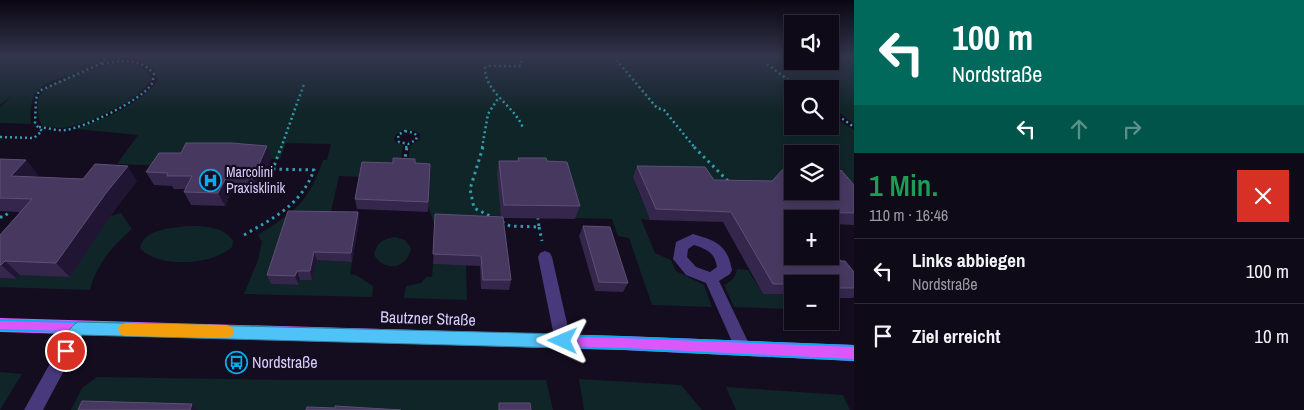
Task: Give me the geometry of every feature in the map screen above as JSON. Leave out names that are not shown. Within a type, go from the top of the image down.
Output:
[{"type":"main road","name":"Bautzner Straße","points":[[0,325],[78,329],[563,341],[854,353]]},
{"type":"street","points":[[545,256],[563,341]]},
{"type":"street","points":[[712,279],[743,348]]},
{"type":"street","points":[[33,410],[78,329]]},
{"type":"path","points":[[0,137],[34,138],[42,131],[36,124],[35,108],[39,91],[72,75]]},
{"type":"path","points":[[39,127],[66,130],[114,110],[143,93],[152,83],[154,75]]},
{"type":"path","points":[[486,75],[498,97],[520,120],[523,128]]},
{"type":"path","points":[[628,75],[644,96],[657,108],[664,110],[695,148],[726,176],[731,184]]},
{"type":"path","points":[[244,236],[295,204],[311,182],[314,170],[273,169],[304,84]]},
{"type":"path","points":[[498,97],[488,114],[488,123],[479,164],[470,189],[474,208],[510,226],[539,227],[538,218]]},
{"type":"path","points":[[839,116],[854,127]]},
{"type":"path","points":[[405,132],[414,133],[417,136],[416,140],[407,144],[399,142],[398,136],[405,132]]},
{"type":"path","points":[[404,168],[407,144]]},
{"type":"path","points":[[0,217],[4,217],[9,212]]},
{"type":"green space","points":[[0,75],[70,75],[44,85],[36,93],[31,106],[31,124],[0,123],[0,107],[14,94],[0,105]]},
{"type":"green space","points":[[77,75],[148,75],[151,79],[146,87],[127,102],[89,121],[63,128],[42,126],[37,107],[40,95],[64,79]]},
{"type":"green space","points":[[156,75],[854,75],[854,124],[839,113],[839,80],[784,80],[784,135],[839,135],[839,120],[854,130],[854,209],[839,193],[839,145],[784,145],[784,200],[792,200],[792,210],[784,210],[784,265],[792,265],[792,275],[784,275],[784,282],[758,239],[732,238],[717,210],[636,186],[650,220],[641,219],[655,253],[671,260],[676,271],[704,285],[712,307],[652,305],[629,238],[618,236],[612,219],[465,215],[434,224],[428,206],[430,174],[407,169],[410,146],[420,139],[420,134],[405,130],[399,132],[394,139],[397,143],[403,145],[400,168],[363,177],[339,176],[320,260],[352,262],[350,274],[359,277],[373,286],[372,297],[244,294],[258,260],[262,242],[258,235],[299,205],[311,187],[323,160],[327,160],[331,144],[286,143],[280,159],[246,158],[166,166],[117,164],[138,135],[75,129],[121,110],[150,89],[158,80]],"holes":[[[316,264],[312,280],[300,280],[298,285],[271,284]]]},
{"type":"green space","points":[[76,206],[111,216],[121,213],[132,229],[106,256],[96,272],[90,290],[0,287],[0,278],[17,279]]},
{"type":"green space","points":[[188,226],[207,227],[224,232],[233,241],[232,247],[212,258],[186,262],[172,262],[159,259],[148,255],[140,248],[142,242],[152,233]]},
{"type":"green space","points":[[395,237],[405,240],[411,248],[405,261],[395,266],[389,266],[374,255],[381,242]]},
{"type":"green space","points":[[433,264],[466,265],[467,300],[404,298],[406,286],[421,283],[426,277],[432,277]]},
{"type":"green space","points":[[737,269],[748,270],[763,294],[784,294],[784,309],[734,307],[724,285],[733,279]]},
{"type":"green space","points":[[0,372],[22,374],[0,410]]},
{"type":"green space","points":[[97,377],[291,380],[546,380],[553,410],[71,410],[82,388]]},
{"type":"green space","points":[[579,379],[681,385],[702,410],[584,410]]},
{"type":"green space","points":[[726,387],[843,395],[850,410],[736,410]]},
{"type":"building","points":[[186,143],[231,143],[267,146],[253,178],[226,178],[218,193],[184,192],[192,176],[167,176],[168,173],[146,172],[159,153],[181,153]]},
{"type":"building","points":[[393,158],[415,159],[415,163],[430,164],[428,202],[355,199],[362,162],[393,163]]},
{"type":"building","points":[[518,158],[546,158],[547,161],[567,162],[580,206],[504,205],[499,161],[519,161]]},
{"type":"building","points":[[0,159],[26,160],[11,176],[83,179],[95,164],[128,166],[106,193],[56,263],[5,261],[0,265],[0,235],[32,199],[0,198]]},
{"type":"building","points":[[637,166],[705,167],[714,180],[772,181],[784,168],[784,200],[839,200],[839,172],[841,170],[854,185],[854,213],[839,213],[839,210],[784,210],[784,265],[839,265],[839,258],[841,261],[845,261],[854,272],[854,288],[839,288],[839,275],[784,275],[784,284],[773,284],[731,212],[656,209]]},
{"type":"building","points":[[288,211],[358,212],[351,253],[314,252],[310,271],[297,271],[295,276],[267,275]]},
{"type":"building","points":[[435,214],[503,217],[511,280],[483,280],[481,256],[433,254]]},
{"type":"building","points":[[583,226],[610,227],[628,283],[599,282]]},
{"type":"building","points":[[82,401],[192,404],[190,410],[78,410]]},
{"type":"building","points":[[499,403],[530,403],[531,410],[499,410]]},
{"type":"building","points":[[335,406],[401,410],[306,410],[307,407],[335,408]]},
{"type":"tram line","points":[[0,320],[621,337],[854,346]]},
{"type":"tram line","points":[[0,330],[626,349],[854,360]]},
{"type":"slow traffic","points":[[125,329],[227,332]]},
{"type":"place","name":"Marcolini Praxisklinik","points":[[210,180]]},
{"type":"place","name":"Nordstraße","points":[[236,362]]},
{"type":"route","points":[[66,351],[78,329],[563,341]]}]
